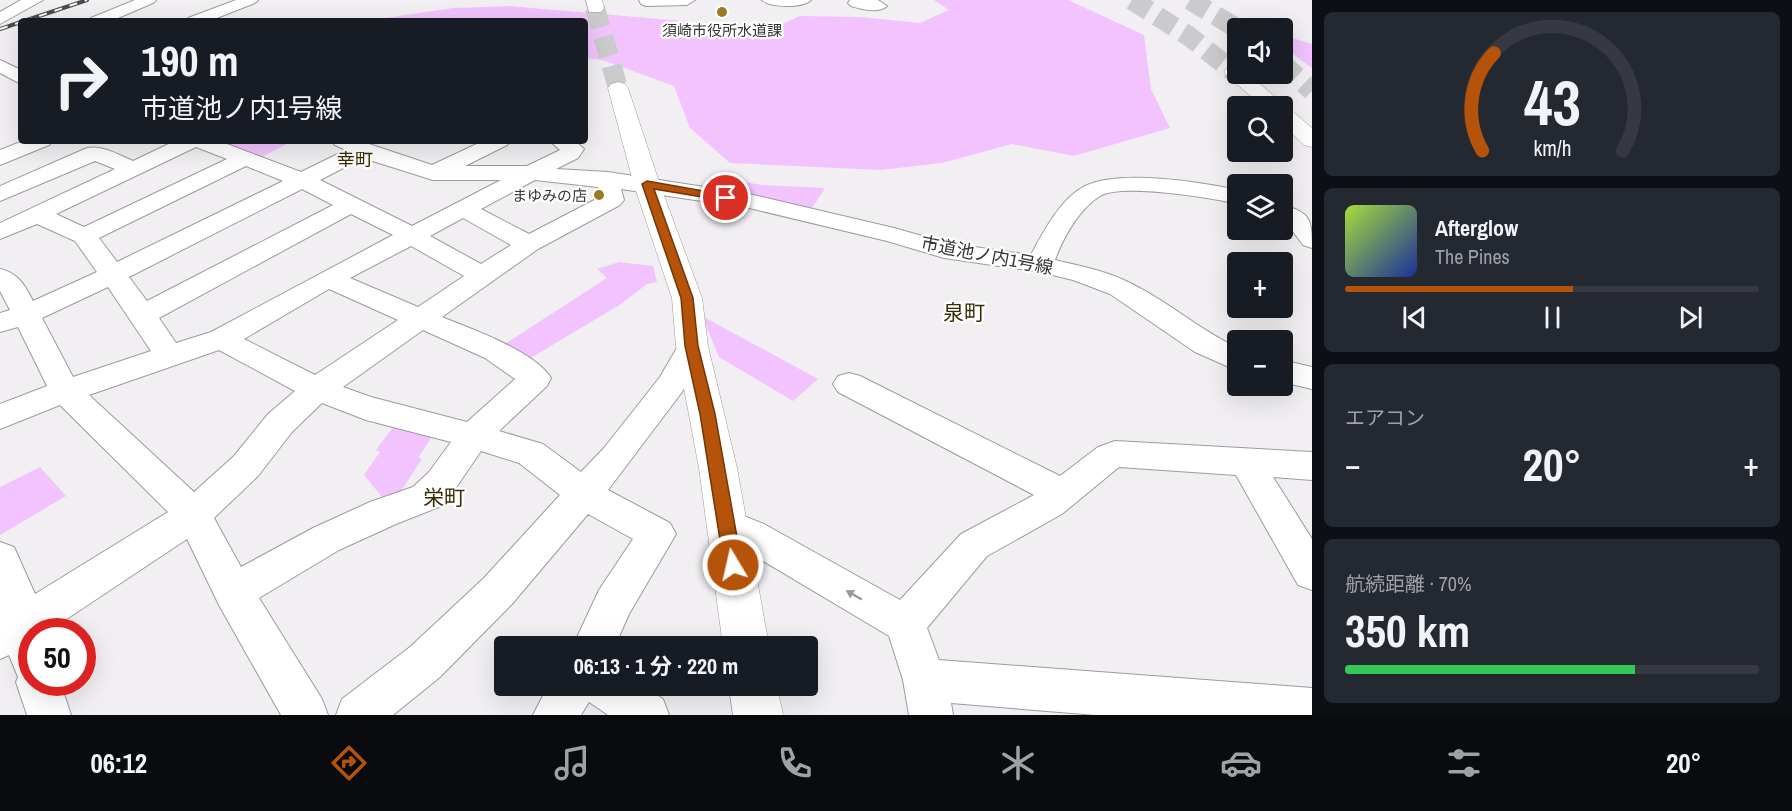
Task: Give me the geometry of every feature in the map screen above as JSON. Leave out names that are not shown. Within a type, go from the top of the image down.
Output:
[{"type":"main road","points":[[1249,84],[1264,96]]},
{"type":"main road","points":[[618,88],[647,184],[687,298],[692,346],[708,414],[744,636]]},
{"type":"main road","points":[[1293,122],[1312,140]]},
{"type":"main road","points":[[755,696],[758,715]]},
{"type":"street","points":[[0,19],[15,8],[35,0]]},
{"type":"street","points":[[202,18],[250,0]]},
{"type":"street","points":[[646,1],[687,0]]},
{"type":"street","points":[[770,0],[803,0]]},
{"type":"street","points":[[103,18],[136,2]]},
{"type":"street","points":[[0,66],[18,57]]},
{"type":"street","points":[[0,66],[18,76]]},
{"type":"street","points":[[0,158],[35,144]]},
{"type":"street","points":[[0,194],[114,144]]},
{"type":"street","points":[[0,232],[186,144]]},
{"type":"street","points":[[208,144],[302,180],[352,204],[481,275]]},
{"type":"street","points":[[13,319],[114,274],[302,180],[357,148],[375,144]]},
{"type":"street","points":[[433,173],[494,144]]},
{"type":"street","points":[[0,417],[65,392],[221,339],[328,279],[570,153],[573,149],[566,144]]},
{"type":"street","name":"市道池ノ内1号線","points":[[357,148],[433,173],[529,173],[608,179],[749,201],[894,235],[944,250],[1040,264],[1082,274],[1120,288],[1205,345],[1227,356]]},
{"type":"street","points":[[95,153],[134,169]]},
{"type":"street","points":[[84,236],[246,158]]},
{"type":"street","points":[[11,632],[194,515],[246,466],[280,423],[317,388],[529,244],[612,201],[608,179]]},
{"type":"street","points":[[1040,264],[1054,235],[1087,194],[1096,189],[1127,185],[1227,196]]},
{"type":"street","points":[[143,315],[352,204]]},
{"type":"street","points":[[463,209],[529,244]]},
{"type":"street","points":[[38,215],[84,236],[114,274],[169,356]]},
{"type":"street","points":[[1293,216],[1312,240]]},
{"type":"street","points":[[0,277],[12,287],[13,319],[65,392],[194,515],[233,592],[306,715]]},
{"type":"street","points":[[233,592],[326,539],[383,513],[426,497],[441,482],[474,435],[536,378],[496,351],[328,279]]},
{"type":"street","points":[[221,339],[317,388],[366,408],[474,435],[531,453],[584,494],[657,534],[614,603],[599,636]]},
{"type":"street","points":[[358,715],[425,662],[490,599],[616,457],[664,393],[692,346]]},
{"type":"street","points":[[1293,374],[1312,378]]},
{"type":"street","points":[[849,384],[1064,494]]},
{"type":"street","points":[[904,624],[974,544],[1064,494],[1115,454],[1247,464],[1312,466]]},
{"type":"street","points":[[1247,464],[1312,573]]},
{"type":"street","points":[[726,525],[751,535],[904,624],[928,698],[1312,710]]},
{"type":"street","points":[[0,559],[14,587],[11,632]]},
{"type":"street","points":[[43,696],[49,715]]},
{"type":"street","points":[[555,715],[567,696]]},
{"type":"street","points":[[619,696],[647,715]]},
{"type":"shaded area","points":[[934,0],[1068,0],[1144,35],[1151,89],[1170,128],[1074,156],[1012,144],[942,163],[880,170],[730,163],[690,128],[674,86],[602,60],[588,58],[588,18],[385,18],[453,8],[509,6],[682,21],[713,31],[760,34],[800,16],[860,17],[920,23],[949,10]]},
{"type":"shaded area","points":[[1293,38],[1312,44],[1312,68],[1293,54]]},
{"type":"shaded area","points":[[231,144],[287,144],[260,158],[227,146]]},
{"type":"shaded area","points":[[715,177],[762,185],[825,188],[812,208],[707,190]]},
{"type":"shaded area","points":[[619,262],[653,266],[657,282],[647,284],[621,304],[529,359],[505,344],[607,278],[597,269]]},
{"type":"shaded area","points":[[702,316],[818,379],[793,401],[719,357]]},
{"type":"shaded area","points":[[396,423],[435,432],[418,458],[422,459],[397,497],[387,503],[364,475],[380,452],[376,450]]},
{"type":"shaded area","points":[[40,467],[66,496],[0,535],[0,487]]},
{"type":"tunnel","points":[[1132,0],[1190,37],[1227,66]]},
{"type":"tunnel","points":[[1190,0],[1227,22]]},
{"type":"tunnel","points":[[595,8],[618,88]]},
{"type":"tunnel","points":[[1293,73],[1312,91]]},
{"type":"railway","points":[[33,18],[87,0]]},
{"type":"railway","points":[[0,29],[18,23]]},
{"type":"place","name":"須崎市役所水道課","points":[[722,12]]},
{"type":"place","name":"まゆみの店","points":[[599,195]]},
{"type":"district","name":"幸町","points":[[355,159]]},
{"type":"district","name":"泉町","points":[[964,312]]},
{"type":"district","name":"栄町","points":[[444,497]]},
{"type":"route","points":[[726,198],[647,184],[687,298],[689,329],[708,414],[733,565]]}]
